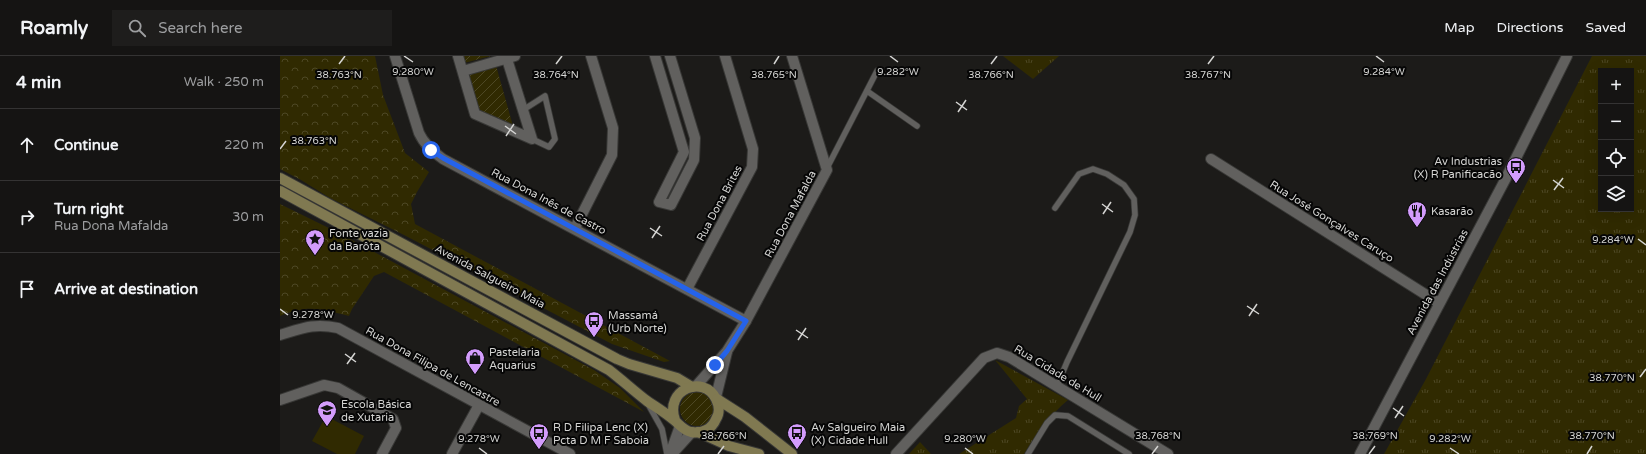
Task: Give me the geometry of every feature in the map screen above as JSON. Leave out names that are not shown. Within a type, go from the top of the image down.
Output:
[{"type":"street","name":"Rua Dona Inês de Castro","points":[[395,56],[418,133],[431,150],[443,158],[746,321]]},
{"type":"street","points":[[458,56],[475,114],[532,140]]},
{"type":"street","points":[[575,228],[612,155],[613,128],[591,56]]},
{"type":"street","points":[[655,56],[684,152],[658,202],[671,205],[694,160],[695,138],[670,56]]},
{"type":"street","name":"Rua Dona Brites","points":[[687,289],[752,167],[753,149],[725,56]]},
{"type":"street","name":"Rua Dona Mafalda","points":[[694,386],[727,351],[746,321],[827,170],[792,56]]},
{"type":"street","points":[[463,71],[509,57],[532,140]]},
{"type":"street","name":"Avenida das Indústrias","points":[[1360,454],[1505,180],[1565,57]]},
{"type":"street","name":"Rua José Gonçalves Caruço","points":[[1211,159],[1439,303]]},
{"type":"street","name":"Avenida Salgueiro Maia","points":[[280,178],[618,359],[629,364],[678,378],[694,386],[707,389],[716,398],[745,417],[781,447],[792,454]]},
{"type":"street","points":[[280,191],[609,370],[645,400],[678,423],[695,432],[729,446],[758,454]]},
{"type":"street","name":"Rua Dona Filipa de Lencastre","points":[[280,336],[306,327],[323,325],[338,328],[570,454]]},
{"type":"street","name":"Rua Dona Mafalda","points":[[716,398],[727,351]]},
{"type":"street","name":"Rua Cidade de Hull","points":[[896,454],[984,358],[991,354],[997,353],[1009,357],[1168,454]]},
{"type":"street","points":[[280,400],[324,385],[338,388],[393,419],[396,428],[382,454]]},
{"type":"street","points":[[670,454],[678,423],[673,414],[675,399],[685,389],[694,386]]},
{"type":"street","points":[[670,454],[695,432],[710,428],[719,412],[716,398]]},
{"type":"street","points":[[452,454],[479,405]]},
{"type":"lane","points":[[827,170],[877,71]]},
{"type":"lane","points":[[867,91],[917,126]]},
{"type":"lane","points":[[523,110],[545,96],[554,139],[549,147],[532,140]]},
{"type":"lane","points":[[1055,208],[1079,174],[1093,169],[1107,174],[1124,185],[1134,199],[1135,215],[1130,232],[1067,362],[1057,386]]},
{"type":"lane","points":[[645,400],[662,429],[670,454]]},
{"type":"lane","points":[[1028,454],[1047,423],[1055,415],[1068,416],[1129,454]]},
{"type":"green space","points":[[280,56],[375,56],[383,95],[405,153],[429,172],[411,204],[415,224],[670,361],[664,362],[612,344],[330,198],[280,169]]},
{"type":"green space","points":[[462,56],[491,56],[464,63]]},
{"type":"green space","points":[[1003,56],[1059,56],[1033,79]]},
{"type":"green space","points":[[1592,56],[1646,56],[1646,454],[1384,454],[1426,379]]},
{"type":"green space","points":[[495,62],[513,126],[477,110],[466,70]]},
{"type":"green space","points":[[280,204],[337,232],[594,370],[620,388],[644,412],[384,272],[374,276],[349,316],[330,311],[307,309],[290,312],[280,316]]},
{"type":"green space","points":[[995,360],[1068,400],[1044,425],[1024,454],[959,454],[1016,418],[1019,406],[1027,399]]},
{"type":"green space","points":[[700,392],[709,397],[713,402],[713,416],[709,421],[704,425],[694,426],[690,425],[681,416],[680,406],[681,402],[690,393]]},
{"type":"green space","points":[[326,416],[364,436],[355,454],[337,454],[312,441]]},
{"type":"green space","points":[[920,442],[931,454],[909,454]]},
{"type":"place","name":"Av Industrias (X) R Panificacão","points":[[1516,184]]},
{"type":"place","name":"Kasarão","points":[[1417,228]]},
{"type":"place","name":"Fonte vazia da Barôta","points":[[315,256]]},
{"type":"place","name":"Massamá (Urb Norte)","points":[[594,338]]},
{"type":"place","name":"Pastelaria Aquarius","points":[[475,375]]},
{"type":"place","name":"Escola Básica de Xutaria","points":[[327,427]]},
{"type":"place","name":"R D Filipa Lenc (X) Pcta D M F Saboia","points":[[539,450]]},
{"type":"place","name":"Av Salgueiro Maia (X) Cidade Hull","points":[[797,450]]},
{"type":"route","points":[[431,150],[443,158],[746,321],[727,351],[715,365]]}]
